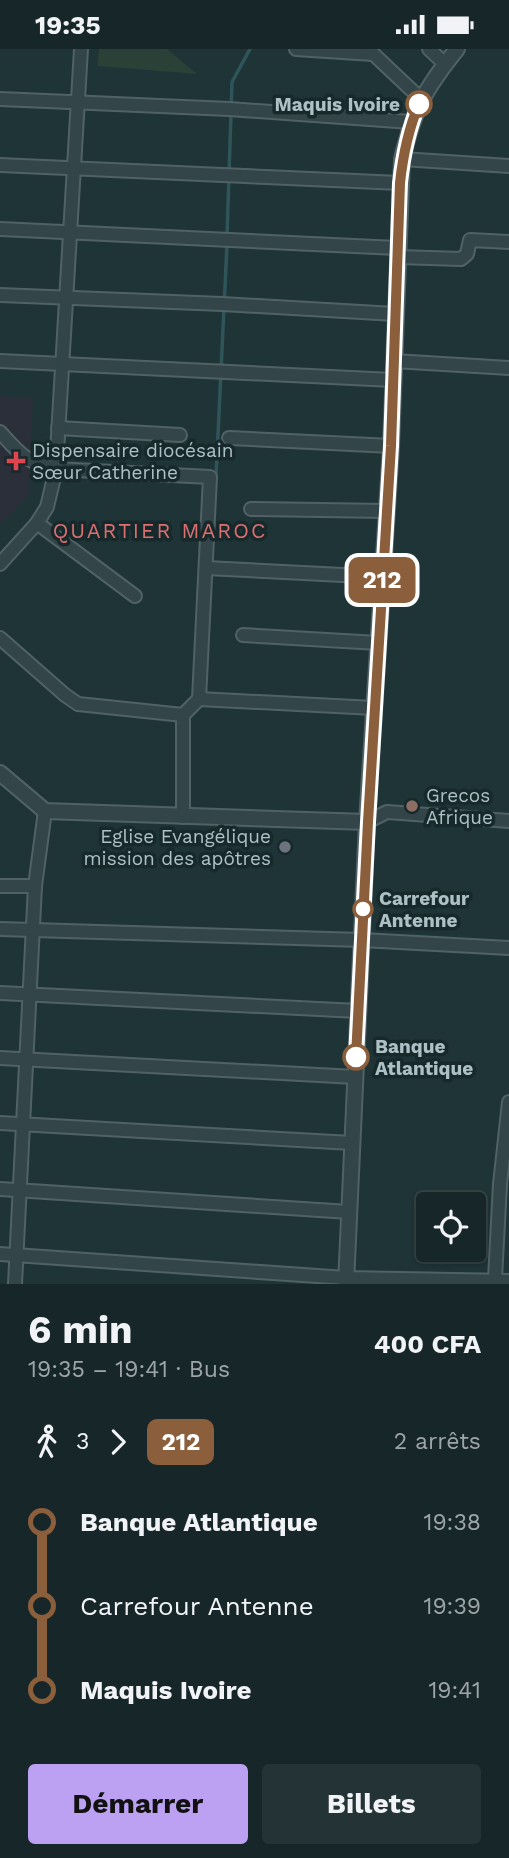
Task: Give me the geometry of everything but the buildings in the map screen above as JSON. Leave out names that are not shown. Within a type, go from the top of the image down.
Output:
[{"type":"street","points":[[0,564],[37,523],[51,498],[56,469],[81,49]]},
{"type":"street","points":[[296,49],[371,52],[421,99]]},
{"type":"street","points":[[429,49],[445,64]]},
{"type":"street","points":[[346,1281],[374,708],[391,446],[402,159],[411,122],[421,99],[457,49]]},
{"type":"street","points":[[0,99],[229,109],[411,122]]},
{"type":"street","points":[[402,159],[506,163]]},
{"type":"street","points":[[0,165],[400,183]]},
{"type":"street","points":[[0,229],[461,258],[467,254],[470,240],[509,242]]},
{"type":"street","points":[[0,295],[395,314]]},
{"type":"street","points":[[394,361],[509,368]]},
{"type":"street","points":[[0,362],[393,380]]},
{"type":"street","points":[[58,428],[180,435]]},
{"type":"street","points":[[0,432],[23,457],[38,465],[56,469],[210,477],[199,699],[183,715],[183,817]]},
{"type":"street","points":[[229,439],[391,446]]},
{"type":"street","points":[[251,509],[387,510]]},
{"type":"street","points":[[37,523],[135,596]]},
{"type":"street","points":[[206,568],[382,577]]},
{"type":"street","points":[[243,635],[378,643]]},
{"type":"street","points":[[0,638],[78,704],[183,715]]},
{"type":"street","points":[[199,699],[374,708]]},
{"type":"street","points":[[0,773],[45,811],[368,822],[387,812],[509,821]]},
{"type":"street","points":[[15,1284],[35,886],[45,811]]},
{"type":"street","points":[[0,886],[35,886]]},
{"type":"street","points":[[0,929],[362,940],[509,948]]},
{"type":"street","points":[[0,993],[358,1011]]},
{"type":"street","points":[[0,1058],[355,1077]]},
{"type":"street","points":[[495,1279],[509,1102]]},
{"type":"street","points":[[0,1123],[352,1143]]},
{"type":"street","points":[[0,1189],[349,1212]]},
{"type":"street","points":[[0,1254],[346,1281],[509,1281]]},
{"type":"shaded area","name":"Dispensaire diocésain Sœur Catherine","points":[[0,396],[33,398],[29,496],[0,525]]},
{"type":"green space","points":[[99,49],[167,49],[197,74],[97,66]]},
{"type":"waterway","points":[[227,236],[232,82],[250,49]]},
{"type":"waterway","points":[[216,477],[227,244]]},
{"type":"bus line","name":"212","points":[[356,1057],[391,446],[400,183],[402,159],[411,122],[419,104]]},
{"type":"place","name":"Maquis Ivoire","points":[[419,104]]},
{"type":"place","name":"Dispensaire diocésain Sœur Catherine","points":[[16,461]]},
{"type":"place","name":"Grecos Afrique","points":[[412,806]]},
{"type":"place","name":"Eglise Evangélique mission des apôtres","points":[[285,847]]},
{"type":"place","name":"Carrefour Antenne","points":[[363,909]]},
{"type":"place","name":"Banque Atlantique","points":[[356,1057]]},
{"type":"district","name":"QUARTIER MAROC","points":[[160,530]]}]
